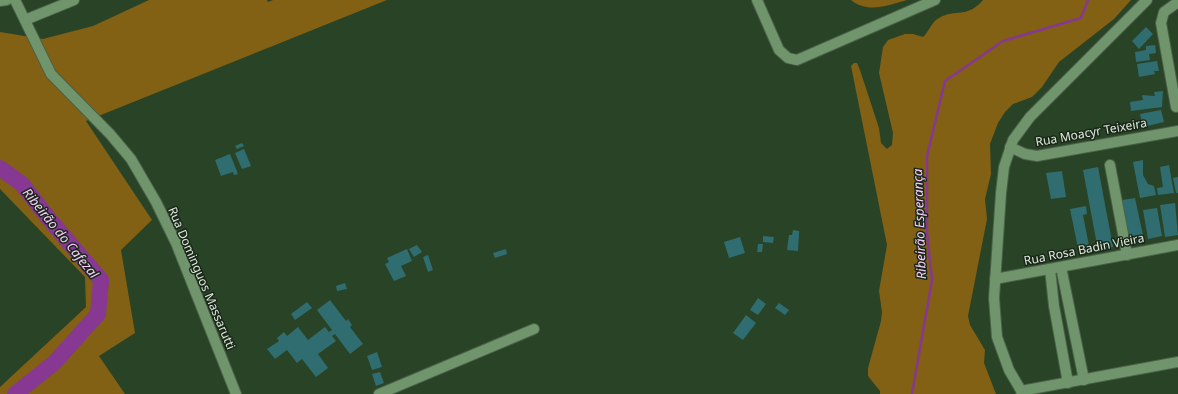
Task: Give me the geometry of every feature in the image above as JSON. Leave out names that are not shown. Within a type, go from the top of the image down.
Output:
[{"type":"street","points":[[0,1],[7,0]]},
{"type":"street","name":"Rua Dominguos Massarutti","points":[[15,0],[51,74],[110,134],[127,154],[156,202],[176,243],[236,394]]},
{"type":"street","points":[[25,20],[74,0]]},
{"type":"street","points":[[757,0],[783,56],[797,60],[935,0]]},
{"type":"street","points":[[1147,0],[1030,117],[1017,134],[1010,147],[1002,180],[994,314],[997,336],[1010,370],[1022,393],[1178,362]]},
{"type":"street","points":[[1176,107],[1161,23],[1164,12],[1178,2]]},
{"type":"street","name":"Rua Moacyr Teixeira","points":[[1010,147],[1025,154],[1037,156],[1178,131]]},
{"type":"street","points":[[1110,165],[1126,255]]},
{"type":"street","name":"Rua Rosa Badin Vieira","points":[[995,279],[1178,245]]},
{"type":"street","points":[[1061,267],[1084,380]]},
{"type":"street","points":[[1050,269],[1054,306],[1068,383]]},
{"type":"street","points":[[379,394],[534,329]]},
{"type":"shaded area","points":[[149,0],[267,0],[268,2],[273,0],[387,0],[86,121],[152,220],[121,250],[135,333],[99,356],[125,394],[0,394],[0,387],[86,307],[85,277],[0,189],[0,32],[43,39],[93,26]]},
{"type":"shaded area","points":[[851,0],[907,0],[885,6],[864,7]]},
{"type":"shaded area","points":[[983,0],[1131,0],[1114,19],[1059,62],[1042,87],[1032,97],[1013,104],[1005,112],[998,123],[990,144],[991,174],[985,199],[987,219],[968,316],[970,325],[985,350],[984,363],[996,394],[880,394],[880,391],[868,376],[868,368],[881,321],[882,312],[879,291],[887,245],[851,66],[854,63],[857,63],[879,128],[881,143],[887,149],[892,145],[893,133],[879,73],[883,47],[888,40],[905,34],[913,34],[923,37],[934,22],[939,18],[945,15],[972,9]]},
{"type":"building","points":[[1146,27],[1153,34],[1139,49],[1132,41]]},
{"type":"building","points":[[1155,45],[1156,53],[1149,54],[1150,60],[1136,62],[1135,52],[1146,50],[1146,46]]},
{"type":"building","points":[[1157,61],[1159,71],[1154,71],[1155,74],[1139,77],[1137,64]]},
{"type":"building","points":[[1163,91],[1162,107],[1131,111],[1130,102],[1143,100],[1142,95],[1155,96],[1154,92]]},
{"type":"building","points":[[1161,110],[1164,122],[1143,127],[1140,114]]},
{"type":"building","points":[[242,143],[244,146],[237,149],[235,146]]},
{"type":"building","points":[[244,149],[251,166],[242,169],[235,153]]},
{"type":"building","points":[[230,154],[238,174],[234,175],[233,172],[221,176],[215,160]]},
{"type":"building","points":[[1143,160],[1143,175],[1148,184],[1154,186],[1156,195],[1140,198],[1133,162]]},
{"type":"building","points":[[1169,165],[1174,193],[1158,195],[1157,188],[1163,187],[1160,167]]},
{"type":"building","points":[[1098,167],[1113,247],[1098,250],[1083,170]]},
{"type":"building","points":[[1062,171],[1066,197],[1051,199],[1046,173]]},
{"type":"building","points":[[1178,177],[1178,193],[1176,193],[1173,178]]},
{"type":"building","points":[[1135,198],[1144,240],[1129,243],[1122,200]]},
{"type":"building","points":[[1175,203],[1178,235],[1165,237],[1160,205]]},
{"type":"building","points":[[1086,206],[1087,214],[1083,215],[1090,251],[1079,253],[1070,209]]},
{"type":"building","points":[[1157,208],[1162,236],[1148,239],[1143,210]]},
{"type":"building","points":[[793,230],[799,231],[798,251],[787,250],[789,235],[792,235]]},
{"type":"building","points":[[763,236],[774,237],[773,243],[763,242]]},
{"type":"building","points":[[740,237],[745,253],[729,258],[724,242]]},
{"type":"building","points":[[758,244],[763,244],[762,252],[757,252]]},
{"type":"building","points":[[417,245],[422,252],[414,257],[409,249]]},
{"type":"building","points":[[407,249],[412,261],[401,266],[406,276],[394,281],[385,264],[389,262],[387,258]]},
{"type":"building","points":[[506,249],[507,254],[495,258],[493,253]]},
{"type":"building","points":[[428,255],[433,270],[428,272],[423,257]]},
{"type":"building","points":[[345,283],[347,289],[337,291],[336,286]]},
{"type":"building","points":[[758,298],[766,304],[758,315],[750,310]]},
{"type":"building","points":[[330,300],[346,321],[348,319],[352,325],[350,327],[363,344],[350,354],[335,334],[332,336],[336,341],[318,354],[328,368],[316,377],[302,359],[297,363],[287,350],[275,359],[267,349],[279,341],[277,338],[284,332],[287,336],[298,327],[308,340],[325,327],[329,332],[332,330],[317,310]]},
{"type":"building","points":[[307,302],[312,308],[295,320],[291,314]]},
{"type":"building","points":[[779,303],[789,310],[785,315],[775,308]]},
{"type":"building","points":[[746,315],[756,323],[743,340],[733,333]]},
{"type":"building","points":[[377,352],[382,367],[372,370],[367,356]]},
{"type":"building","points":[[380,372],[384,383],[376,386],[372,374]]},
{"type":"waterway","name":"Ribeirão Esperança","points":[[912,394],[932,280],[927,233],[927,156],[945,81],[1003,41],[1081,18],[1088,0]]},
{"type":"waterway","name":"Ribeirão do Cafezal","points":[[0,168],[22,184],[49,219],[101,280],[98,314],[54,363],[15,394]]}]
